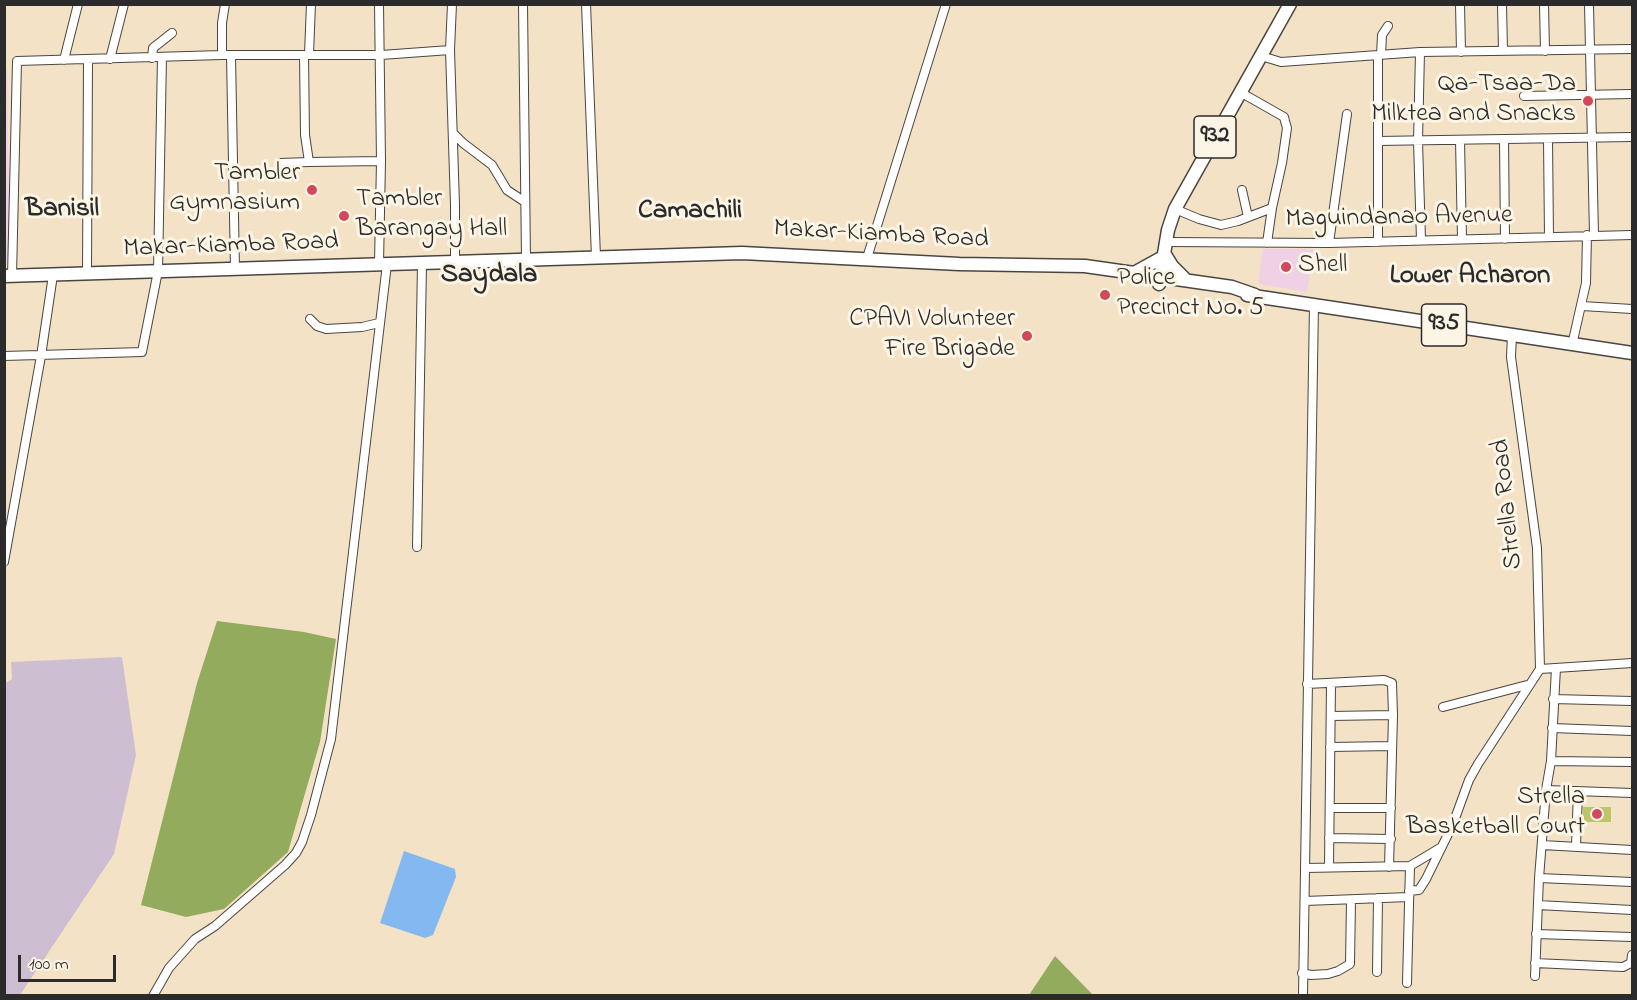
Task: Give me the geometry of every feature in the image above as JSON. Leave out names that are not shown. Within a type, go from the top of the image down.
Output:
[{"type":"main road","name":"932","points":[[1160,281],[1164,251],[1175,210],[1290,4]]},
{"type":"main road","points":[[1134,273],[1164,251],[1172,266],[1186,280]]},
{"type":"main road","name":"Makar-Kiamba Road","points":[[8,276],[742,253],[959,264],[1035,266],[1061,264],[1134,273],[1160,281],[1186,280],[1232,287],[1255,295]]},
{"type":"main road","name":"Makar-Kiamba Road","points":[[1035,266],[1059,272],[1160,281],[1232,295],[1255,295],[1632,353]]},
{"type":"street","points":[[64,60],[78,4]]},
{"type":"street","points":[[110,59],[124,4]]},
{"type":"street","points":[[222,56],[222,23],[225,4]]},
{"type":"street","points":[[309,162],[306,135],[306,54],[311,4]]},
{"type":"street","points":[[153,996],[170,968],[195,939],[215,926],[290,859],[302,842],[331,739],[379,323],[383,264],[379,4]]},
{"type":"street","points":[[452,4],[450,50],[455,262]]},
{"type":"street","points":[[523,4],[526,259]]},
{"type":"street","points":[[586,4],[596,257]]},
{"type":"street","points":[[867,258],[946,4]]},
{"type":"street","points":[[1460,4],[1461,52]]},
{"type":"street","points":[[1502,4],[1503,51]]},
{"type":"street","points":[[1544,4],[1545,51]]},
{"type":"street","points":[[1572,345],[1582,306],[1591,235],[1592,94],[1589,4]]},
{"type":"street","points":[[1378,242],[1380,56],[1382,35],[1388,26]]},
{"type":"street","points":[[152,58],[153,48],[172,33]]},
{"type":"street","points":[[1261,56],[1281,62],[1420,52],[1632,49]]},
{"type":"street","points":[[8,276],[17,61],[306,54],[381,55],[450,50]]},
{"type":"street","points":[[1420,52],[1421,240]]},
{"type":"street","points":[[231,56],[235,269]]},
{"type":"street","points":[[4,356],[142,352],[158,271],[162,57]]},
{"type":"street","points":[[87,274],[88,59]]},
{"type":"street","points":[[1240,92],[1284,117],[1287,128],[1267,243]]},
{"type":"street","points":[[1524,96],[1632,94]]},
{"type":"street","points":[[1329,243],[1347,114]]},
{"type":"street","points":[[453,133],[492,165],[507,190],[525,202]]},
{"type":"street","points":[[1378,141],[1632,137]]},
{"type":"street","points":[[1504,139],[1505,239]]},
{"type":"street","points":[[1548,139],[1549,237]]},
{"type":"street","points":[[1460,140],[1462,239]]},
{"type":"street","points":[[280,163],[381,161]]},
{"type":"street","points":[[1242,190],[1248,217]]},
{"type":"street","points":[[1175,210],[1221,225],[1272,208]]},
{"type":"street","name":"Maguindanao Avenue","points":[[1164,251],[1267,243],[1632,235]]},
{"type":"street","points":[[417,547],[422,264]]},
{"type":"street","points":[[4,561],[41,356],[53,275]]},
{"type":"street","points":[[1303,996],[1314,304]]},
{"type":"street","points":[[1582,306],[1632,309]]},
{"type":"street","points":[[310,319],[317,326],[326,329],[362,327],[379,323]]},
{"type":"street","name":"Strella Road","points":[[1512,336],[1511,357],[1537,548],[1540,669]]},
{"type":"street","points":[[1305,901],[1378,898],[1416,892],[1420,889],[1453,824],[1469,780],[1527,685],[1540,669],[1632,663]]},
{"type":"street","points":[[1535,976],[1539,878],[1546,790],[1551,761],[1556,668]]},
{"type":"street","points":[[1307,684],[1390,681],[1393,689],[1394,715],[1389,867]]},
{"type":"street","points":[[1329,867],[1331,684]]},
{"type":"street","points":[[1443,707],[1527,685]]},
{"type":"street","points":[[1553,699],[1632,701]]},
{"type":"street","points":[[1331,716],[1394,715]]},
{"type":"street","points":[[1552,728],[1632,731]]},
{"type":"street","points":[[1330,747],[1392,746]]},
{"type":"street","points":[[1551,761],[1632,762]]},
{"type":"street","points":[[1546,790],[1632,793]]},
{"type":"street","points":[[1576,846],[1578,791]]},
{"type":"street","points":[[1330,808],[1391,808]]},
{"type":"street","points":[[1329,838],[1390,839]]},
{"type":"street","points":[[1542,845],[1632,850]]},
{"type":"street","points":[[1305,868],[1410,866],[1441,848]]},
{"type":"street","points":[[1407,983],[1410,866]]},
{"type":"street","points":[[1539,878],[1632,882]]},
{"type":"street","points":[[1377,972],[1378,898]]},
{"type":"street","points":[[1302,973],[1328,974],[1350,964],[1351,900]]},
{"type":"street","points":[[1538,905],[1632,910]]},
{"type":"street","points":[[1536,934],[1632,937]]},
{"type":"street","points":[[1535,963],[1623,967],[1631,963],[1632,955]]},
{"type":"shaded area","points":[[4,67],[7,68],[10,261],[5,261]]},
{"type":"shaded area","name":"Shell","points":[[1263,249],[1314,249],[1307,292],[1258,284]]},
{"type":"shaded area","points":[[122,657],[136,755],[114,854],[20,995],[5,995],[4,684],[12,679],[11,662]]},
{"type":"green space","points":[[217,621],[304,632],[336,639],[320,742],[288,852],[224,909],[186,917],[141,905],[197,683]]},
{"type":"green space","name":"Strella Basketball Court","points":[[1583,807],[1611,807],[1611,822],[1583,822]]},
{"type":"green space","points":[[1055,956],[1093,995],[1029,995]]},
{"type":"water","points":[[404,851],[455,869],[456,877],[433,935],[425,938],[380,923]]},
{"type":"place","name":"Qa-Tsaa-Da Milktea and Snacks","points":[[1588,101]]},
{"type":"place","name":"Tambler Gymnasium","points":[[312,190]]},
{"type":"place","name":"Tambler Barangay Hall","points":[[344,216]]},
{"type":"place","name":"Shell","points":[[1286,267]]},
{"type":"place","name":"Police Precinct No. 5","points":[[1105,295]]},
{"type":"place","name":"CPAVI Volunteer Fire Brigade","points":[[1027,336]]},
{"type":"place","name":"Strella Basketball Court","points":[[1597,814]]},
{"type":"district","name":"Banisil","points":[[62,211]]},
{"type":"district","name":"Camachili","points":[[690,213]]},
{"type":"district","name":"Saydala","points":[[489,277]]},
{"type":"district","name":"Lower Acharon","points":[[1470,278]]}]
